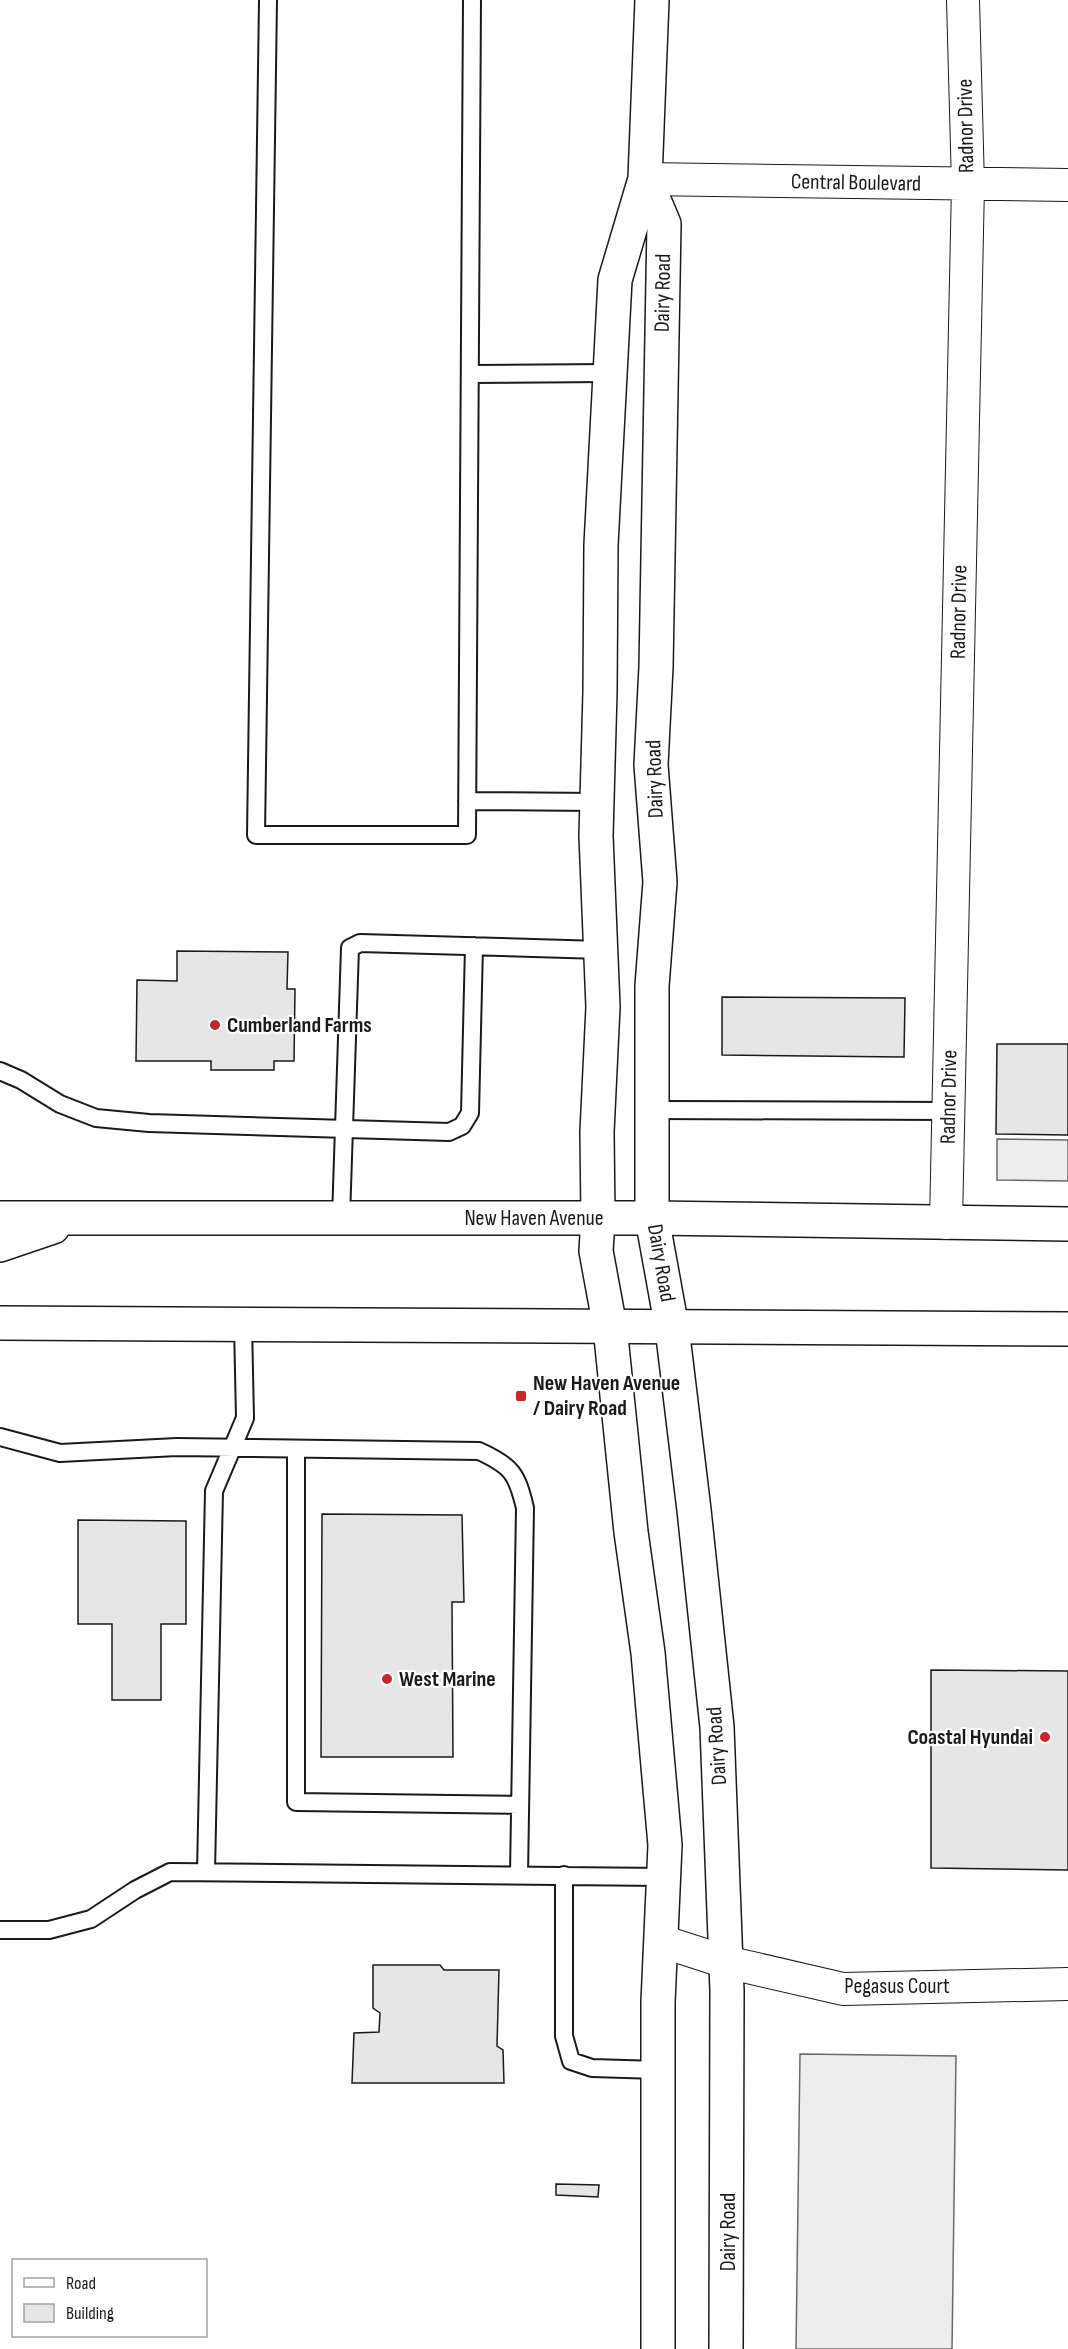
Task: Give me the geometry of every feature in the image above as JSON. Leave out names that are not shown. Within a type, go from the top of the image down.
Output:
[{"type":"street","name":"Dairy Road","points":[[652,0],[645,179],[615,280],[601,545],[596,836],[603,1007],[597,1131],[596,1251],[610,1327],[631,1532],[648,1653],[665,1845],[658,2002],[658,2349]]},
{"type":"street","name":"Radnor Drive","points":[[946,1223],[968,184],[963,0]]},
{"type":"street","name":"Dairy Road","points":[[645,179],[664,224],[657,667],[651,765],[660,882],[652,986],[652,1218],[672,1328],[717,1726],[726,1962],[728,2182],[726,2349]]},
{"type":"street","name":"Central Boulevard","points":[[645,179],[1068,185]]},
{"type":"street","name":"New Haven Avenue","points":[[0,1218],[652,1218],[1068,1224]]},
{"type":"street","points":[[0,1245],[81,1218]]},
{"type":"street","points":[[0,1323],[1068,1329]]},
{"type":"street","name":"Pegasus Court","points":[[661,1941],[726,1962],[843,1989],[1068,1984]]},
{"type":"lane","points":[[268,0],[256,835],[467,836],[472,0]]},
{"type":"lane","points":[[470,374],[609,373]]},
{"type":"lane","points":[[467,801],[597,802]]},
{"type":"lane","points":[[341,1218],[342,1127],[350,948],[360,943],[601,950]]},
{"type":"lane","points":[[0,1071],[21,1080],[60,1104],[96,1118],[149,1123],[449,1131],[462,1126],[470,1113],[474,946]]},
{"type":"lane","points":[[653,1110],[949,1111]]},
{"type":"lane","points":[[206,1872],[214,1491],[245,1418],[243,1325]]},
{"type":"lane","points":[[0,1437],[60,1452],[177,1447],[479,1451],[499,1460],[518,1480],[525,1508],[519,1875]]},
{"type":"lane","points":[[296,1450],[296,1802],[520,1805]]},
{"type":"lane","points":[[0,1930],[49,1930],[91,1919],[135,1890],[170,1872],[664,1877]]},
{"type":"lane","points":[[564,1875],[564,2036],[571,2061],[592,2068],[658,2070]]},
{"type":"shaded area","points":[[997,1139],[1068,1140],[1068,1181],[997,1180]]},
{"type":"shaded area","points":[[800,2054],[956,2056],[952,2349],[796,2349]]},
{"type":"building","name":"Cumberland Farms","points":[[177,951],[288,952],[287,989],[295,989],[294,1061],[274,1061],[274,1070],[211,1070],[211,1061],[136,1061],[137,980],[177,981]]},
{"type":"building","points":[[722,997],[905,998],[904,1057],[722,1055]]},
{"type":"building","points":[[997,1044],[1068,1044],[1068,1135],[996,1134]]},
{"type":"building","name":"West Marine","points":[[322,1514],[462,1515],[464,1602],[452,1602],[453,1757],[321,1757]]},
{"type":"building","points":[[78,1520],[186,1521],[186,1624],[161,1624],[161,1700],[112,1700],[112,1624],[78,1624]]},
{"type":"building","points":[[931,1670],[1068,1671],[1068,1870],[931,1868]]},
{"type":"building","points":[[373,1965],[440,1965],[444,1970],[499,1970],[497,2046],[503,2050],[504,2083],[352,2083],[354,2033],[379,2032],[380,2013],[373,2008]]},
{"type":"building","points":[[556,2184],[599,2185],[598,2197],[556,2195]]},
{"type":"place","name":"Cumberland Farms","points":[[215,1025]]},
{"type":"place","name":"New Haven Avenue / Dairy Road","points":[[521,1396]]},
{"type":"place","name":"West Marine","points":[[387,1679]]},
{"type":"place","name":"Coastal Hyundai","points":[[1045,1737]]}]
